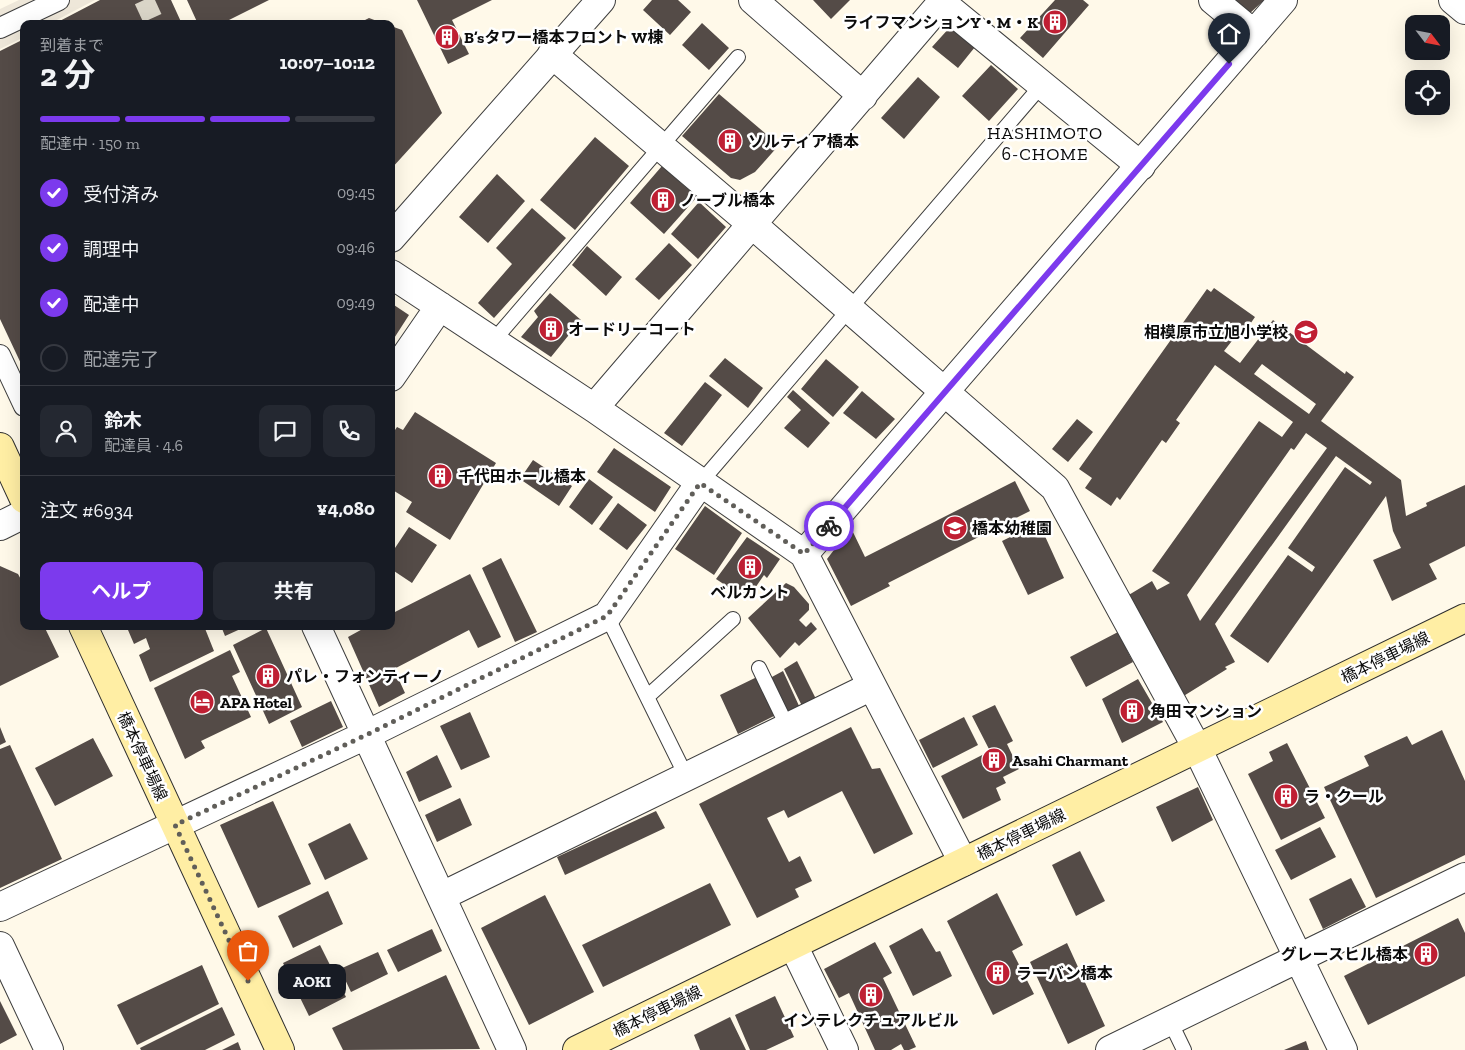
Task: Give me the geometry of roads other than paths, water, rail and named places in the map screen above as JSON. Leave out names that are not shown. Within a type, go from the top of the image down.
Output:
[{"type":"main road","points":[[0,447],[20,490]]},
{"type":"main road","name":"橋本停車場線","points":[[577,1050],[1465,618]]},
{"type":"main road","name":"橋本停車場線","points":[[85,630],[280,1050]]},
{"type":"street","points":[[0,28],[60,0]]},
{"type":"street","points":[[395,233],[601,0]]},
{"type":"street","points":[[753,0],[862,96]]},
{"type":"street","points":[[1213,0],[1254,34]]},
{"type":"street","points":[[804,554],[1284,0]]},
{"type":"street","points":[[1453,0],[1465,10]]},
{"type":"street","points":[[594,408],[753,225],[943,1],[1041,86],[1141,166]]},
{"type":"street","points":[[552,54],[753,225],[1056,488],[1197,748],[1343,1050]]},
{"type":"street","points":[[395,277],[494,340],[804,554],[963,862]]},
{"type":"street","points":[[395,371],[440,306]]},
{"type":"street","points":[[0,355],[20,398]]},
{"type":"street","points":[[0,907],[366,735],[607,616],[700,483]]},
{"type":"street","points":[[0,526],[20,516]]},
{"type":"street","points":[[318,630],[512,1050]]},
{"type":"street","points":[[442,896],[872,686]]},
{"type":"street","points":[[1110,1050],[1465,877]]},
{"type":"street","points":[[793,945],[844,1050]]},
{"type":"street","points":[[0,946],[49,1050]]},
{"type":"lane","points":[[494,340],[738,57]]},
{"type":"lane","points":[[700,483],[1041,86]]},
{"type":"lane","points":[[607,616],[687,778]]},
{"type":"lane","points":[[647,697],[733,619]]},
{"type":"lane","points":[[759,668],[788,728]]},
{"type":"lane","points":[[1170,1021],[1184,1050]]},
{"type":"tunnel","points":[[144,0],[153,20]]},
{"type":"place","name":"ライフマンションY・M・K","points":[[1055,22]]},
{"type":"place","name":"B’sタワー橋本フロント W棟","points":[[447,37]]},
{"type":"place","name":"ソルティア橋本","points":[[730,141]]},
{"type":"place","name":"ノーブル橋本","points":[[663,200]]},
{"type":"place","name":"オードリーコート","points":[[551,329]]},
{"type":"place","name":"相模原市立旭小学校","points":[[1306,332]]},
{"type":"place","name":"千代田ホール橋本","points":[[440,476]]},
{"type":"place","name":"橋本幼稚園","points":[[955,528]]},
{"type":"place","name":"ベルカント","points":[[750,567]]},
{"type":"place","name":"パレ・フォンティーノ","points":[[268,676]]},
{"type":"place","name":"APA Hotel","points":[[202,702]]},
{"type":"place","name":"角田マンション","points":[[1132,711]]},
{"type":"place","name":"Asahi Charmant","points":[[994,760]]},
{"type":"place","name":"ラ・クール","points":[[1286,796]]},
{"type":"place","name":"グレースヒル橋本","points":[[1426,954]]},
{"type":"place","name":"ラーバン橋本","points":[[998,973]]},
{"type":"place","name":"AOKI","points":[[248,981]]},
{"type":"place","name":"インテレクチュアルビル","points":[[871,995]]},
{"type":"district","name":"HASHIMOTO 6-CHOME","points":[[1045,143]]}]
